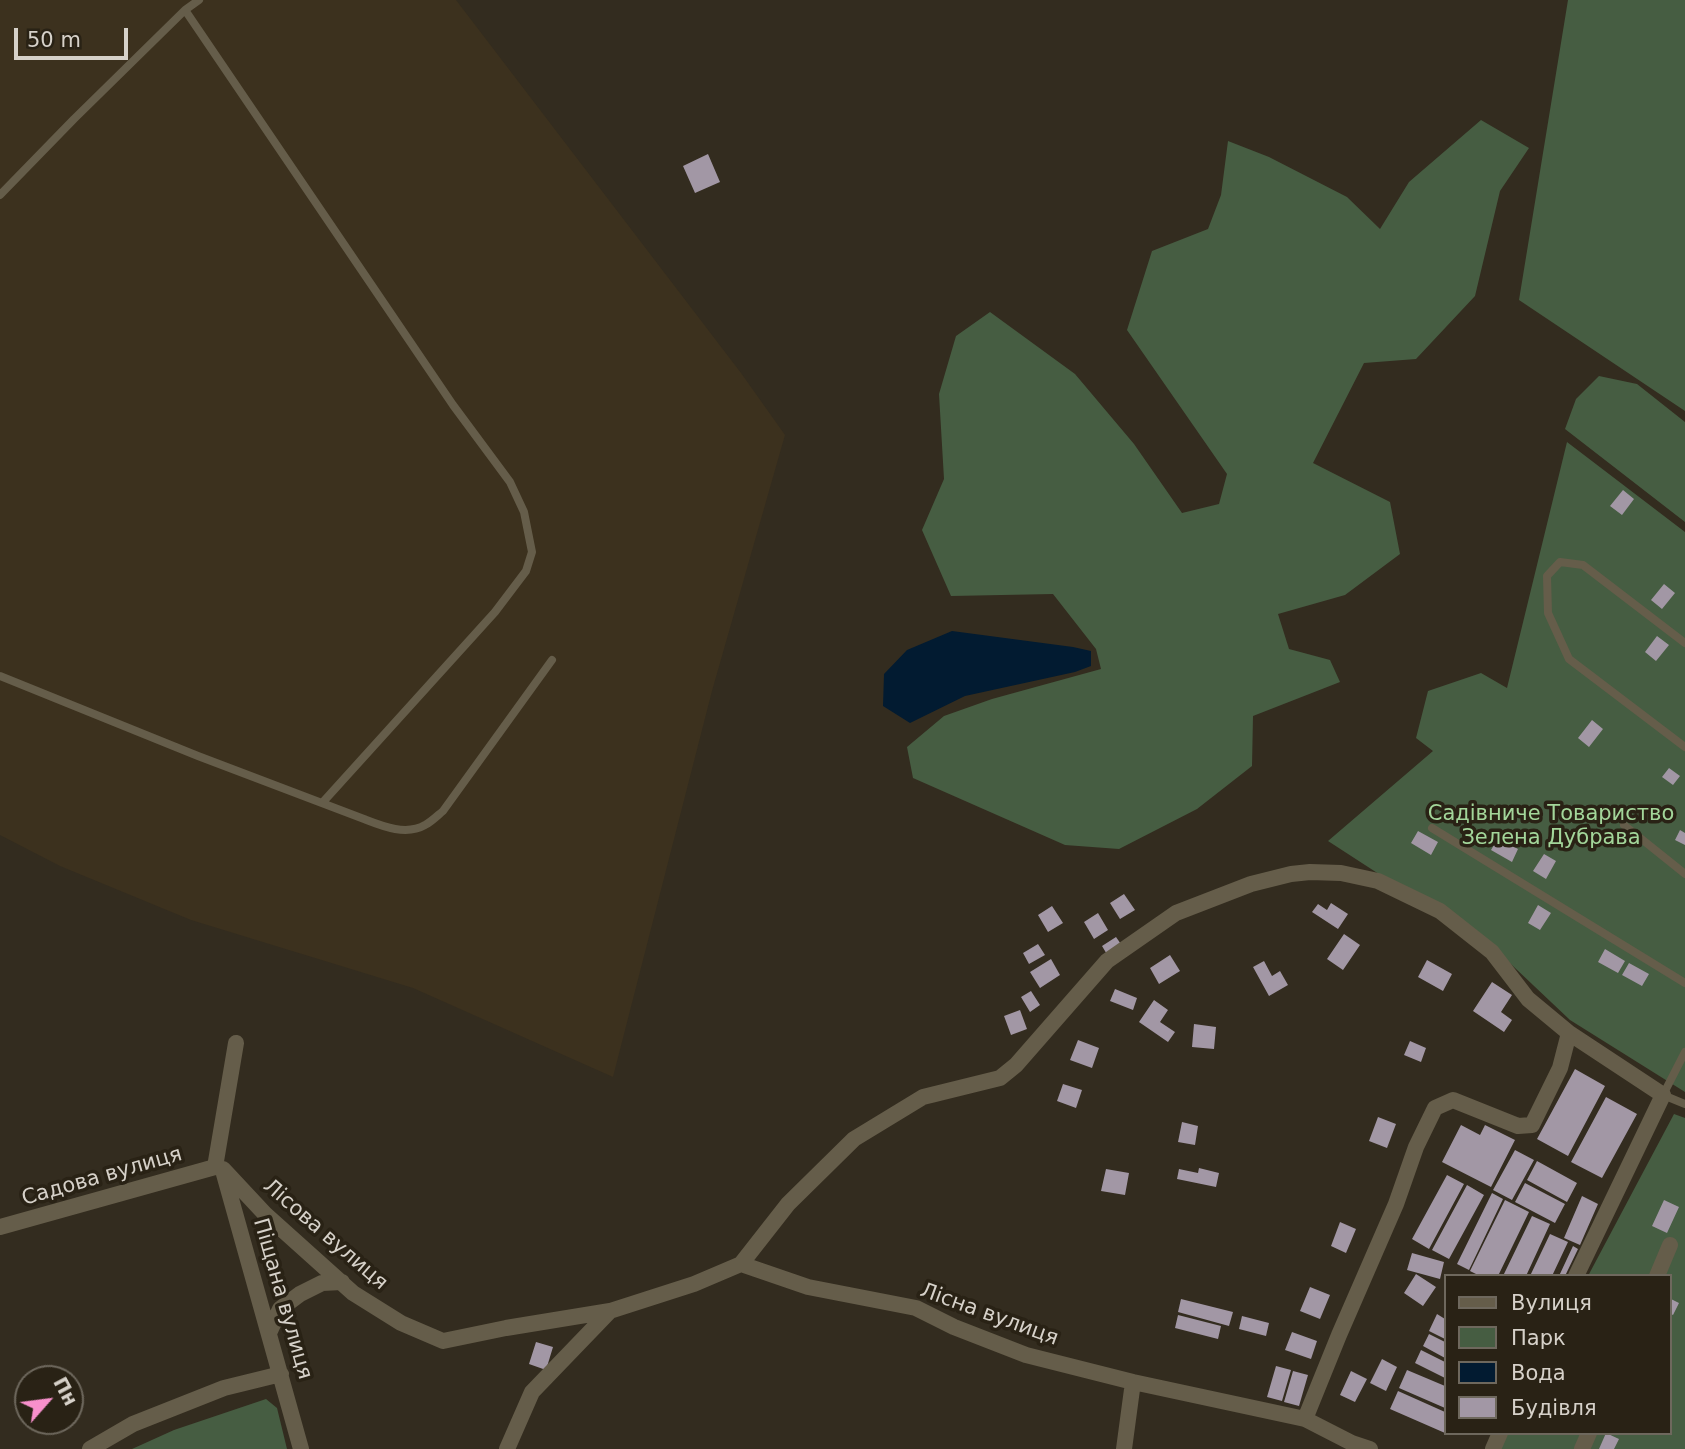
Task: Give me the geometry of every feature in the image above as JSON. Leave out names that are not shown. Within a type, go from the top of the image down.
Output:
[{"type":"street","points":[[741,1264],[788,1204],[854,1139],[923,1097],[1000,1077],[1017,1065],[1107,961],[1175,913],[1251,884],[1310,872],[1341,873],[1378,881],[1440,911],[1492,952],[1528,999],[1569,1033],[1663,1095],[1577,1274]]},
{"type":"street","points":[[1305,1419],[1396,1204],[1416,1147],[1435,1108],[1453,1100],[1518,1126],[1532,1125],[1560,1068],[1569,1033]]},
{"type":"street","points":[[219,1168],[236,1043]]},
{"type":"street","name":"Лісова вулиця","points":[[219,1168],[264,1214],[353,1293],[401,1323],[443,1341],[610,1311],[694,1284],[741,1264]]},
{"type":"street","name":"Садова вулиця","points":[[0,1227],[219,1168]]},
{"type":"street","name":"Піщана вулиця","points":[[219,1168],[270,1332],[302,1449]]},
{"type":"street","points":[[1658,1274],[1670,1245]]},
{"type":"street","name":"Лісна вулиця","points":[[741,1264],[808,1287],[916,1308],[954,1327],[1026,1355],[1133,1382],[1305,1419],[1370,1449]]},
{"type":"street","points":[[270,1332],[280,1309],[300,1294],[322,1283],[342,1282]]},
{"type":"street","points":[[507,1449],[531,1392],[610,1311]]},
{"type":"street","points":[[90,1449],[133,1424],[224,1388],[281,1374]]},
{"type":"street","points":[[1124,1449],[1133,1382]]},
{"type":"lane","points":[[0,195],[185,10],[199,0]]},
{"type":"lane","points":[[185,10],[453,405],[510,482],[524,512],[532,552],[526,570],[495,612],[323,802]]},
{"type":"lane","points":[[1685,643],[1583,565],[1560,562],[1547,576],[1548,612],[1569,660],[1685,747]]},
{"type":"lane","points":[[0,676],[198,756],[389,828],[409,830],[424,827],[443,811],[552,660]]},
{"type":"lane","points":[[1624,825],[1685,874]]},
{"type":"lane","points":[[1432,828],[1685,983]]},
{"type":"lane","points":[[1685,1052],[1663,1095],[1685,1104]]},
{"type":"shaded area","points":[[0,0],[456,0],[741,373],[785,435],[712,691],[613,1077],[413,988],[191,920],[60,866],[0,835]]},
{"type":"green space","points":[[1568,0],[1685,0],[1685,411],[1519,300]]},
{"type":"green space","points":[[1481,120],[1529,148],[1500,191],[1475,296],[1416,359],[1364,363],[1313,463],[1390,502],[1400,554],[1345,595],[1278,614],[1289,649],[1330,660],[1340,682],[1253,716],[1252,766],[1197,809],[1119,849],[1065,845],[913,778],[907,747],[944,716],[992,699],[1101,669],[1096,649],[1053,594],[951,596],[922,530],[944,479],[939,394],[956,336],[990,312],[1075,374],[1134,444],[1182,513],[1219,504],[1227,474],[1127,330],[1152,251],[1208,229],[1221,195],[1228,141],[1269,157],[1347,197],[1380,229],[1409,182]]},
{"type":"green space","points":[[1599,376],[1637,384],[1685,422],[1685,522],[1565,429],[1576,399]]},
{"type":"green space","name":"Садівниче Товариство Зелена Дубрава","points":[[1567,442],[1685,532],[1685,1092],[1570,1020],[1496,950],[1328,841],[1433,751],[1416,738],[1428,691],[1481,673],[1507,688]]},
{"type":"green space","points":[[1674,1114],[1685,1118],[1685,1449],[1496,1449],[1504,1435],[1671,1435],[1671,1274],[1589,1274]]},
{"type":"green space","points":[[266,1399],[277,1408],[287,1449],[132,1449],[174,1430]]},
{"type":"water","points":[[952,631],[1091,651],[1091,666],[1075,672],[965,696],[910,723],[883,706],[884,674],[907,650]]},
{"type":"building","points":[[708,154],[720,182],[695,193],[683,166]]},
{"type":"building","points":[[1623,490],[1634,499],[1622,515],[1610,506]]},
{"type":"building","points":[[1664,584],[1675,593],[1662,609],[1651,600]]},
{"type":"building","points":[[1657,636],[1669,645],[1656,661],[1645,652]]},
{"type":"building","points":[[1592,720],[1603,729],[1589,747],[1578,738]]},
{"type":"building","points":[[1669,768],[1680,776],[1673,785],[1662,777]]},
{"type":"building","points":[[1680,830],[1685,833],[1685,845],[1675,840]]},
{"type":"building","points":[[1418,831],[1438,842],[1431,855],[1411,843]]},
{"type":"building","points":[[1498,838],[1518,849],[1512,862],[1491,850]]},
{"type":"building","points":[[1544,854],[1556,861],[1546,879],[1533,871]]},
{"type":"building","points":[[1124,894],[1135,910],[1120,919],[1110,903]]},
{"type":"building","points":[[1331,903],[1348,914],[1338,929],[1312,912],[1318,904],[1327,910]]},
{"type":"building","points":[[1538,905],[1551,913],[1540,930],[1528,923]]},
{"type":"building","points":[[1052,906],[1063,923],[1048,932],[1038,915]]},
{"type":"building","points":[[1098,913],[1108,930],[1094,939],[1084,922]]},
{"type":"building","points":[[1344,934],[1360,945],[1343,970],[1327,959]]},
{"type":"building","points":[[1116,937],[1123,947],[1108,956],[1102,946]]},
{"type":"building","points":[[1038,944],[1045,955],[1029,964],[1023,953]]},
{"type":"building","points":[[1605,949],[1625,961],[1618,973],[1598,962]]},
{"type":"building","points":[[1170,955],[1180,971],[1159,984],[1150,968]]},
{"type":"building","points":[[1051,959],[1060,975],[1040,988],[1030,972]]},
{"type":"building","points":[[1427,960],[1452,974],[1443,991],[1418,977]]},
{"type":"building","points":[[1264,961],[1272,976],[1280,971],[1288,985],[1269,996],[1253,967]]},
{"type":"building","points":[[1629,963],[1649,974],[1642,986],[1622,975]]},
{"type":"building","points":[[1492,982],[1512,995],[1501,1012],[1512,1020],[1504,1032],[1473,1011]]},
{"type":"building","points":[[1115,989],[1137,998],[1133,1010],[1110,1001]]},
{"type":"building","points":[[1031,991],[1040,1005],[1030,1012],[1021,997]]},
{"type":"building","points":[[1154,1000],[1168,1010],[1160,1022],[1175,1032],[1168,1042],[1139,1022]]},
{"type":"building","points":[[1020,1010],[1027,1029],[1011,1035],[1004,1016]]},
{"type":"building","points":[[1194,1024],[1216,1027],[1214,1049],[1192,1047]]},
{"type":"building","points":[[1078,1040],[1099,1048],[1092,1068],[1070,1060]]},
{"type":"building","points":[[1410,1041],[1426,1048],[1421,1062],[1404,1055]]},
{"type":"building","points":[[1575,1069],[1605,1086],[1568,1156],[1537,1139]]},
{"type":"building","points":[[1063,1084],[1082,1090],[1076,1108],[1057,1101]]},
{"type":"building","points":[[1606,1097],[1637,1114],[1602,1178],[1571,1162]]},
{"type":"building","points":[[1378,1117],[1396,1124],[1387,1148],[1369,1141]]},
{"type":"building","points":[[1182,1122],[1198,1126],[1195,1145],[1178,1142]]},
{"type":"building","points":[[1461,1125],[1480,1135],[1485,1125],[1515,1140],[1491,1187],[1442,1162]]},
{"type":"building","points":[[1515,1150],[1534,1160],[1512,1200],[1493,1190]]},
{"type":"building","points":[[1537,1161],[1577,1183],[1567,1202],[1527,1180]]},
{"type":"building","points":[[1199,1168],[1219,1173],[1216,1187],[1177,1179],[1179,1169],[1198,1173]]},
{"type":"building","points":[[1106,1169],[1129,1173],[1125,1195],[1101,1191]]},
{"type":"building","points":[[1447,1175],[1464,1184],[1429,1249],[1412,1239]]},
{"type":"building","points":[[1525,1183],[1565,1204],[1555,1223],[1515,1202]]},
{"type":"building","points":[[1467,1185],[1484,1195],[1449,1259],[1432,1250]]},
{"type":"building","points":[[1492,1193],[1503,1199],[1469,1270],[1457,1264]]},
{"type":"building","points":[[1582,1196],[1598,1204],[1580,1245],[1564,1238]]},
{"type":"building","points":[[1505,1200],[1529,1212],[1499,1274],[1476,1274],[1470,1271]]},
{"type":"building","points":[[1664,1200],[1679,1207],[1667,1233],[1652,1226]]},
{"type":"building","points":[[1532,1216],[1550,1224],[1527,1274],[1504,1274]]},
{"type":"building","points":[[1340,1222],[1356,1229],[1346,1253],[1331,1246]]},
{"type":"building","points":[[1550,1234],[1568,1242],[1553,1274],[1531,1274]]},
{"type":"building","points":[[1573,1246],[1578,1249],[1566,1274],[1560,1274]]},
{"type":"building","points":[[1412,1253],[1444,1262],[1440,1279],[1407,1270]]},
{"type":"building","points":[[1416,1274],[1436,1287],[1423,1306],[1404,1293]]},
{"type":"building","points":[[1310,1287],[1330,1295],[1320,1319],[1300,1311]]},
{"type":"building","points":[[1181,1299],[1233,1312],[1229,1326],[1178,1312]]},
{"type":"building","points":[[1671,1299],[1679,1303],[1673,1315],[1671,1314]]},
{"type":"building","points":[[1437,1314],[1444,1318],[1444,1338],[1429,1331]]},
{"type":"building","points":[[1178,1315],[1221,1326],[1218,1339],[1175,1328]]},
{"type":"building","points":[[1242,1316],[1269,1323],[1266,1336],[1239,1329]]},
{"type":"building","points":[[1292,1332],[1317,1341],[1311,1359],[1285,1350]]},
{"type":"building","points":[[1429,1334],[1444,1342],[1444,1357],[1423,1346]]},
{"type":"building","points":[[536,1342],[553,1347],[546,1370],[529,1364]]},
{"type":"building","points":[[1421,1350],[1444,1362],[1444,1378],[1415,1363]]},
{"type":"building","points":[[1382,1359],[1397,1367],[1386,1391],[1370,1383]]},
{"type":"building","points":[[1276,1366],[1291,1370],[1282,1401],[1267,1397]]},
{"type":"building","points":[[1407,1370],[1444,1386],[1444,1408],[1399,1388]]},
{"type":"building","points":[[1293,1371],[1308,1375],[1299,1406],[1284,1402]]},
{"type":"building","points":[[1351,1371],[1367,1379],[1355,1402],[1340,1395]]},
{"type":"building","points":[[1398,1391],[1444,1412],[1444,1433],[1390,1409]]},
{"type":"building","points":[[1605,1435],[1619,1439],[1614,1449],[1599,1449]]}]
